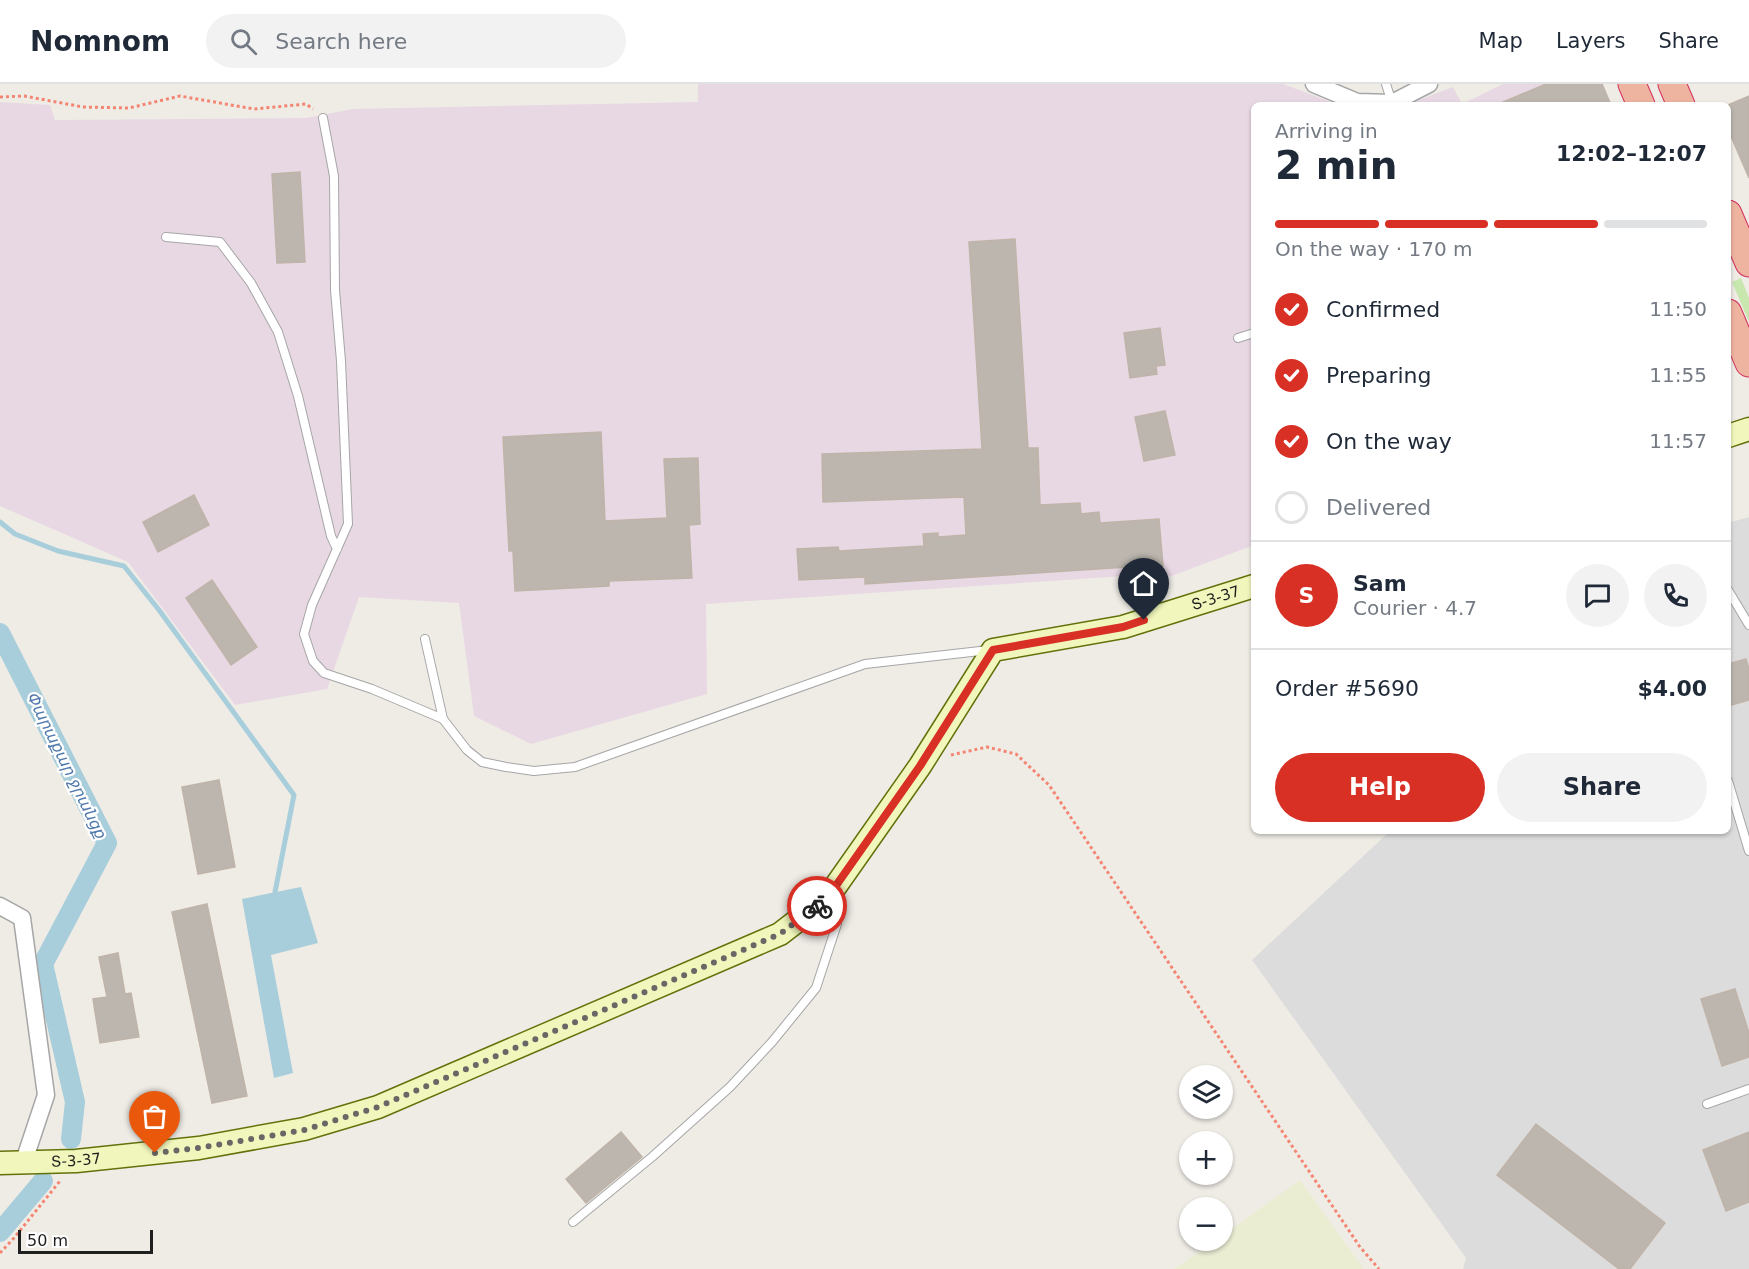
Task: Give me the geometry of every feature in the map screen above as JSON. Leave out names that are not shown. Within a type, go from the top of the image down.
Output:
[{"type":"highway","points":[[1632,84],[1640,102]]},
{"type":"highway","points":[[1672,84],[1680,102]]},
{"type":"highway","points":[[1731,223],[1739,247]]},
{"type":"highway","points":[[1731,320],[1749,363]]},
{"type":"main road","name":"Տ-3-37","points":[[0,1163],[76,1161],[199,1148],[292,1132],[378,1107],[780,934],[828,897],[920,766],[993,650],[1123,627],[1251,586]]},
{"type":"street","points":[[1314,84],[1357,102]]},
{"type":"street","points":[[1394,102],[1429,84]]},
{"type":"street","points":[[0,906],[22,918],[46,1095],[23,1164]]},
{"type":"lane","points":[[1386,84],[1392,102]]},
{"type":"lane","points":[[324,118],[334,176],[335,290],[341,361],[348,524],[312,605],[304,634],[314,661],[324,674],[372,689],[443,719]]},
{"type":"lane","points":[[166,237],[220,242],[251,283],[278,332],[298,396],[331,536],[337,549]]},
{"type":"lane","points":[[1238,338],[1251,334]]},
{"type":"lane","points":[[1731,595],[1749,625]]},
{"type":"lane","points":[[425,639],[443,719],[467,750],[482,762],[534,771],[574,767],[865,664],[993,650]]},
{"type":"lane","points":[[1731,791],[1749,851]]},
{"type":"lane","points":[[573,1222],[652,1157],[730,1087],[772,1042],[816,988],[837,924],[828,897]]},
{"type":"lane","points":[[1707,1104],[1749,1089]]},
{"type":"path","points":[[0,97],[24,96],[82,107],[129,108],[180,96],[254,109],[306,104],[324,118]]},
{"type":"path","points":[[920,766],[948,756],[987,747],[1016,754],[1049,785],[1354,1237],[1379,1269]]},
{"type":"path","points":[[0,1253],[76,1161]]},
{"type":"shaded area","points":[[698,84],[1283,84],[1331,102],[1251,102],[1251,546],[1129,592],[1125,576],[706,604],[707,694],[531,744],[474,716],[459,603],[359,597],[327,689],[235,705],[128,562],[0,506],[0,102],[50,105],[55,120],[306,118],[353,109],[698,102]]},
{"type":"shaded area","points":[[1503,84],[1603,84],[1609,102],[1466,102]]},
{"type":"shaded area","points":[[1453,87],[1461,102],[1414,102]]},
{"type":"shaded area","points":[[1749,517],[1749,1269],[1463,1269],[1466,1258],[1252,960],[1387,834],[1731,834],[1731,522]]},
{"type":"green space","points":[[1741,278],[1749,298],[1749,322],[1732,282]]},
{"type":"green space","points":[[1300,1180],[1364,1269],[1174,1269],[1200,1251],[1233,1251],[1233,1228]]},
{"type":"water","points":[[301,887],[318,943],[271,955],[293,1073],[274,1078],[242,899]]},
{"type":"building","points":[[1546,84],[1602,84],[1610,102],[1503,102]]},
{"type":"building","points":[[1749,96],[1749,178],[1731,136],[1731,104]]},
{"type":"building","points":[[300,172],[305,262],[277,263],[272,174]]},
{"type":"building","points":[[1015,239],[1028,448],[1038,448],[1040,505],[1080,503],[1081,514],[1099,512],[1100,523],[1159,519],[1163,566],[865,584],[865,577],[799,580],[797,549],[838,547],[839,551],[924,546],[923,534],[938,533],[938,537],[966,535],[964,497],[823,502],[822,454],[982,449],[969,242]]},
{"type":"building","points":[[1160,328],[1165,365],[1156,366],[1157,374],[1130,378],[1124,333]]},
{"type":"building","points":[[1165,411],[1175,455],[1144,461],[1135,417]]},
{"type":"building","points":[[601,432],[605,521],[667,518],[664,459],[698,458],[700,524],[689,525],[692,578],[609,581],[609,586],[515,591],[513,551],[509,551],[503,437]]},
{"type":"building","points":[[194,495],[209,525],[158,552],[143,522]]},
{"type":"building","points":[[212,580],[257,647],[231,665],[186,598]]},
{"type":"building","points":[[1746,659],[1749,669],[1749,700],[1731,705],[1731,663]]},
{"type":"building","points":[[219,780],[235,867],[198,874],[182,787]]},
{"type":"building","points":[[207,904],[247,1096],[212,1103],[172,912]]},
{"type":"building","points":[[118,953],[125,994],[131,993],[139,1037],[100,1043],[93,999],[107,997],[99,957]]},
{"type":"building","points":[[1735,989],[1749,1033],[1749,1057],[1722,1066],[1701,999]]},
{"type":"building","points":[[1536,1124],[1665,1223],[1630,1269],[1619,1269],[1497,1175]]},
{"type":"building","points":[[621,1132],[642,1157],[586,1203],[566,1179]]},
{"type":"building","points":[[1749,1132],[1749,1202],[1726,1211],[1703,1150]]},
{"type":"waterway","points":[[0,522],[15,534],[58,551],[124,566],[159,610],[294,795],[275,892]]},
{"type":"waterway","name":"Փարաքար ջրանցք","points":[[0,633],[107,843],[43,964],[75,1102],[71,1139]]},
{"type":"waterway","name":"Փարաքար ջրանցք","points":[[0,1232],[43,1181]]},
{"type":"way so far","points":[[155,1153],[304,1130],[378,1107],[780,934],[817,906]]},
{"type":"route","points":[[817,906],[828,897],[920,766],[993,650],[1123,627],[1144,620]]}]
